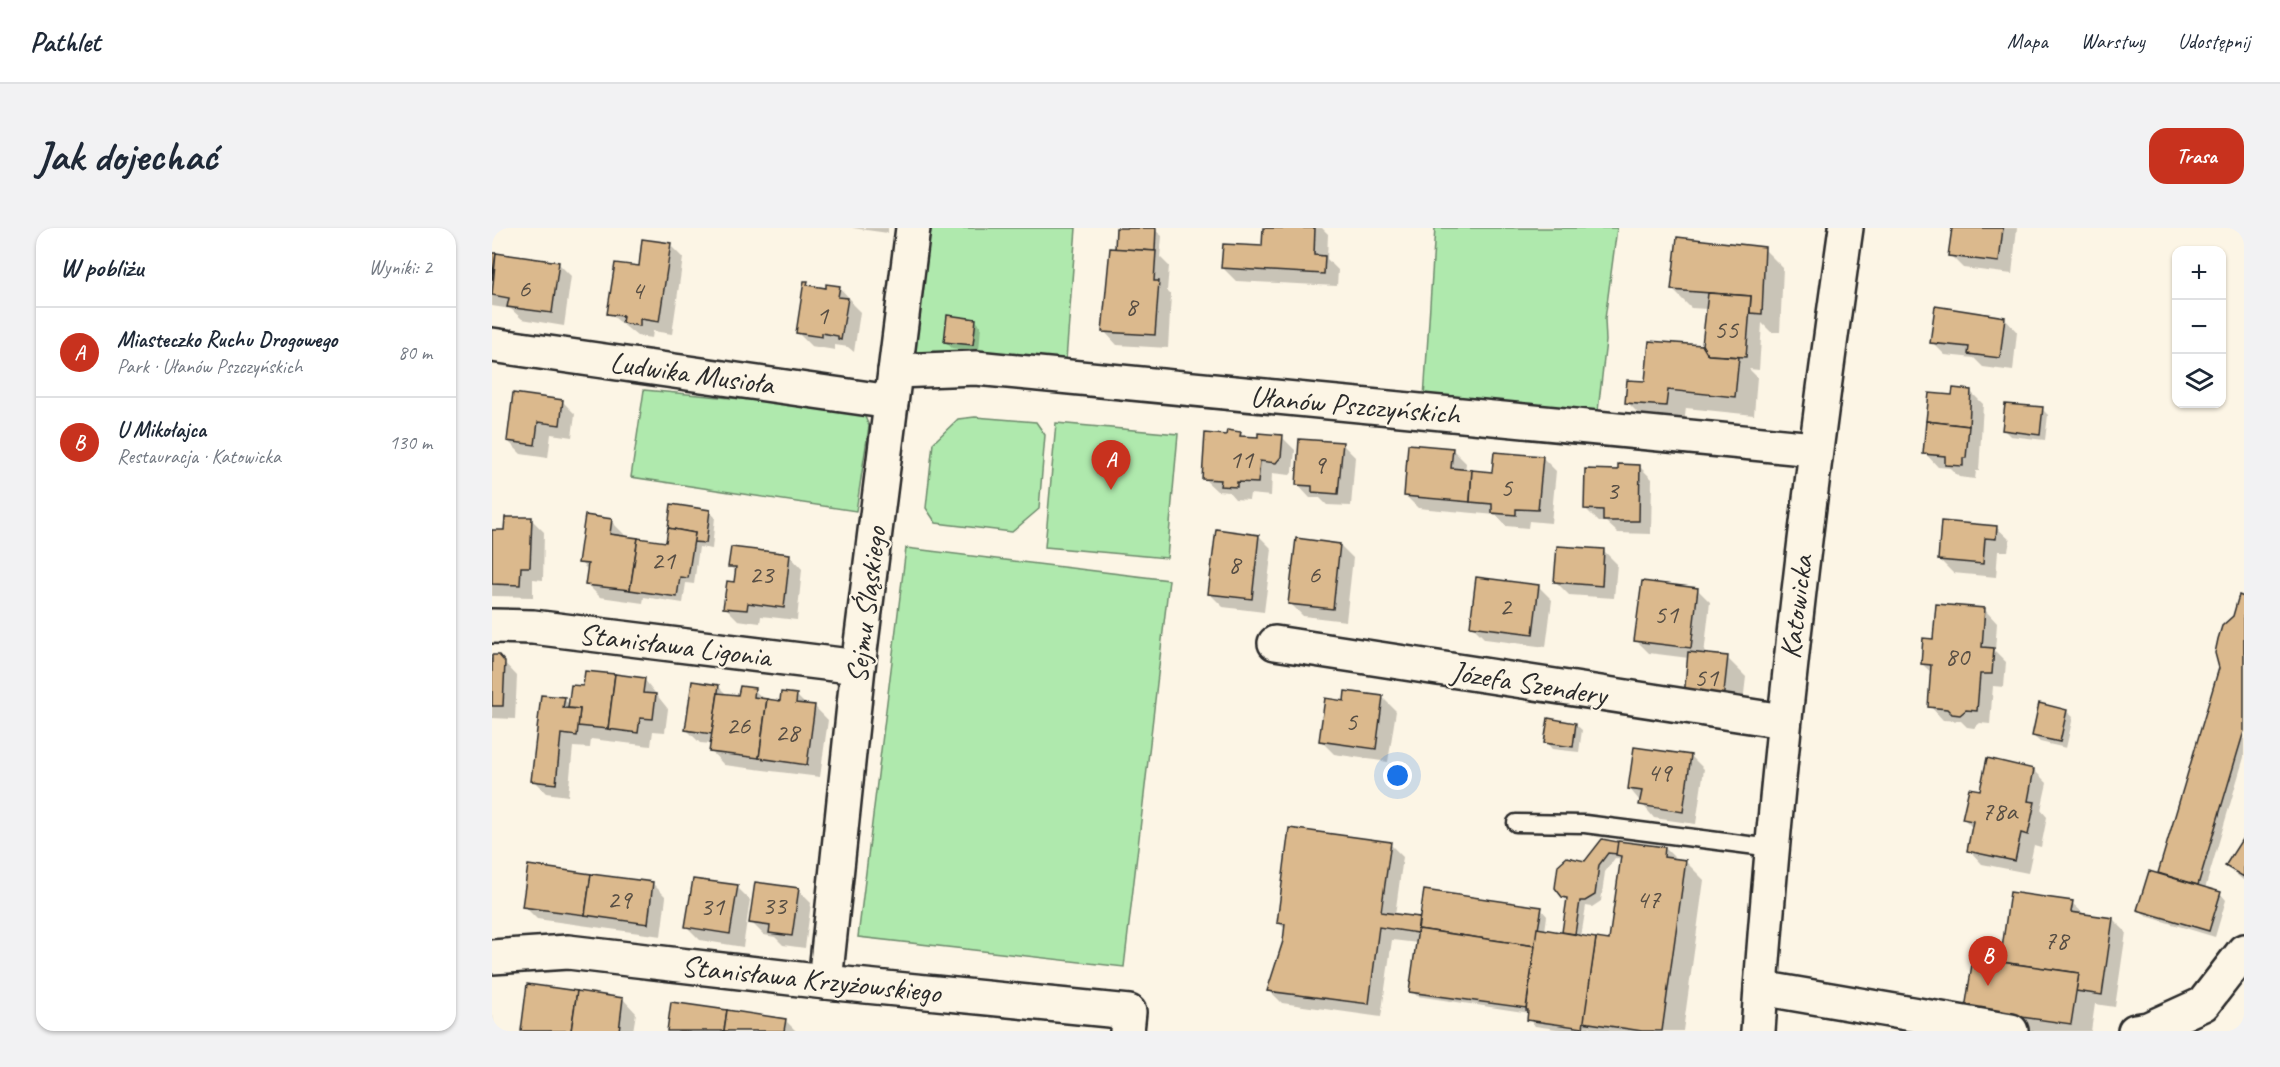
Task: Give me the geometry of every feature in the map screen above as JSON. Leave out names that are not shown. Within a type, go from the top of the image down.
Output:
[{"type":"street","name":"Sejmu Śląskiego","points":[[825,982],[858,667],[913,228]]},
{"type":"street","name":"Katowicka","points":[[1758,1031],[1783,722],[1814,449],[1846,228]]},
{"type":"street","name":"Ludwika Musioła","points":[[492,345],[893,386]]},
{"type":"street","name":"Ułanów Pszczyńskich","points":[[893,386],[976,368],[1814,449]]},
{"type":"street","name":"Stanisława Ligonia","points":[[492,626],[534,627],[858,667]]},
{"type":"street","name":"Józefa Szendery","points":[[1275,643],[1783,722]]},
{"type":"street","points":[[2135,1031],[2148,1029],[2203,1004],[2244,951]]},
{"type":"street","name":"Stanisława Krzyżowskiego","points":[[492,957],[568,952],[825,982],[1128,1022]]},
{"type":"street","points":[[1761,988],[2011,1031]]},
{"type":"lane","points":[[1516,823],[1585,824],[1772,848]]},
{"type":"green space","points":[[925,228],[1076,228],[1066,360],[915,360],[910,339]]},
{"type":"green space","points":[[1435,228],[1617,228],[1605,319],[1606,341],[1598,411],[1424,398]]},
{"type":"green space","points":[[644,390],[862,410],[869,426],[856,511],[631,477]]},
{"type":"green space","points":[[975,417],[1036,422],[1045,435],[1039,509],[1012,532],[936,523],[926,508],[933,443],[958,419]]},
{"type":"green space","points":[[1056,423],[1178,434],[1167,558],[1045,547]]},
{"type":"green space","points":[[906,548],[1169,580],[1124,967],[858,937]]},
{"type":"building","points":[[1116,228],[1156,228],[1155,251],[1115,249]]},
{"type":"building","points":[[1263,228],[1315,228],[1314,255],[1325,256],[1324,274],[1221,268],[1223,244],[1262,246]]},
{"type":"building","points":[[1952,228],[2003,228],[1999,262],[1948,256]]},
{"type":"building","points":[[1677,237],[1765,247],[1762,314],[1750,313],[1751,296],[1671,290]]},
{"type":"building","points":[[642,239],[671,243],[659,322],[640,319],[640,326],[622,323],[623,316],[607,314],[615,263],[639,266]]},
{"type":"building","points":[[1110,248],[1156,251],[1154,281],[1159,281],[1155,335],[1102,332]]},
{"type":"building","points":[[492,253],[496,253],[492,280]]},
{"type":"building","points":[[496,253],[559,262],[552,313],[507,307],[509,298],[492,295]]},
{"type":"building","points":[[804,281],[808,281],[807,285],[826,288],[826,284],[840,286],[838,297],[848,298],[841,340],[838,336],[822,333],[822,337],[796,333]]},
{"type":"building","points":[[1708,293],[1751,296],[1746,357],[1708,355],[1702,345]]},
{"type":"building","points":[[1935,306],[2005,317],[2000,358],[1968,354],[1969,347],[1930,343]]},
{"type":"building","points":[[947,315],[976,319],[973,345],[944,342]]},
{"type":"building","points":[[1649,341],[1702,345],[1708,355],[1739,357],[1735,397],[1668,390],[1666,406],[1625,403],[1627,380],[1645,381]]},
{"type":"building","points":[[1953,388],[1971,390],[1969,426],[1926,421],[1929,393],[1952,395]]},
{"type":"building","points":[[513,393],[563,400],[560,425],[538,422],[535,445],[507,441]]},
{"type":"building","points":[[2005,404],[2043,407],[2040,435],[2002,430]]},
{"type":"building","points":[[1926,421],[1969,426],[1963,466],[1945,465],[1945,456],[1923,454]]},
{"type":"building","points":[[1227,430],[1241,432],[1240,436],[1258,437],[1258,433],[1283,435],[1281,457],[1276,463],[1260,461],[1258,483],[1237,482],[1237,487],[1220,486],[1221,480],[1202,479],[1205,433],[1226,435]]},
{"type":"building","points":[[1299,439],[1343,442],[1338,494],[1312,492],[1312,486],[1296,485]]},
{"type":"building","points":[[1408,444],[1453,448],[1451,468],[1472,470],[1470,502],[1404,496]]},
{"type":"building","points":[[1494,452],[1543,456],[1538,510],[1516,509],[1516,515],[1492,513],[1492,504],[1470,502],[1472,470],[1492,472]]},
{"type":"building","points":[[1618,464],[1640,465],[1639,521],[1603,521],[1603,510],[1584,509],[1585,469],[1618,470]]},
{"type":"building","points":[[671,504],[710,510],[706,543],[693,542],[695,533],[668,528]]},
{"type":"building","points":[[585,515],[612,519],[610,534],[638,538],[630,590],[585,585],[588,564],[578,563]]},
{"type":"building","points":[[505,517],[532,517],[530,567],[521,567],[520,585],[492,584],[492,530],[504,530]]},
{"type":"building","points":[[1941,521],[1997,526],[1996,539],[1985,538],[1983,564],[1938,560]]},
{"type":"building","points":[[668,528],[695,533],[688,578],[680,577],[677,597],[630,590],[638,538],[666,542]]},
{"type":"building","points":[[1216,529],[1259,535],[1252,599],[1208,594]]},
{"type":"building","points":[[1296,538],[1340,544],[1333,609],[1288,604]]},
{"type":"building","points":[[1557,546],[1604,549],[1602,586],[1554,582]]},
{"type":"building","points":[[731,547],[790,554],[784,608],[748,603],[747,610],[723,608],[727,581],[734,582],[736,567],[728,567]]},
{"type":"building","points":[[1476,577],[1539,585],[1533,634],[1470,626]]},
{"type":"building","points":[[1642,581],[1698,588],[1691,648],[1634,641]]},
{"type":"building","points":[[2239,595],[2244,597],[2244,731],[2198,885],[2158,873],[2219,668],[2215,653],[2218,639],[2222,626],[2233,616]]},
{"type":"building","points":[[1936,604],[1985,608],[1982,647],[1994,648],[1992,674],[1980,674],[1977,711],[1966,710],[1960,715],[1952,714],[1947,709],[1928,707],[1931,665],[1921,664],[1923,638],[1933,639]]},
{"type":"building","points":[[1688,652],[1728,656],[1723,701],[1684,697]]},
{"type":"building","points":[[492,655],[499,655],[505,662],[503,706],[492,706]]},
{"type":"building","points":[[585,671],[615,674],[608,729],[578,726],[580,709],[568,708],[571,685],[583,686]]},
{"type":"building","points":[[615,674],[645,678],[643,693],[656,694],[653,719],[640,718],[638,733],[608,729]]},
{"type":"building","points":[[692,681],[719,685],[712,734],[685,730]]},
{"type":"building","points":[[740,686],[755,688],[754,697],[767,699],[759,758],[709,752],[718,693],[738,695]]},
{"type":"building","points":[[1345,691],[1383,696],[1376,749],[1319,741],[1325,698],[1344,701]]},
{"type":"building","points":[[781,692],[797,694],[796,703],[815,705],[807,765],[759,758],[767,699],[780,701]]},
{"type":"building","points":[[541,695],[565,697],[563,708],[580,709],[577,736],[561,734],[556,784],[531,781]]},
{"type":"building","points":[[2039,703],[2067,710],[2060,742],[2032,736]]},
{"type":"building","points":[[1548,718],[1576,723],[1573,747],[1544,743]]},
{"type":"building","points":[[1634,747],[1691,755],[1683,812],[1639,805],[1642,791],[1628,789]]},
{"type":"building","points":[[1987,758],[2034,769],[2028,801],[2035,802],[2028,835],[2021,833],[2015,861],[1967,851],[1973,821],[1962,819],[1969,788],[1980,790]]},
{"type":"building","points":[[1289,828],[1391,842],[1381,912],[1419,917],[1417,933],[1379,927],[1369,1004],[1267,991],[1283,941],[1285,924],[1277,923]]},
{"type":"building","points":[[2244,836],[2244,877],[2225,866]]},
{"type":"building","points":[[1602,839],[1618,842],[1617,854],[1608,853],[1599,865],[1595,895],[1585,901],[1580,901],[1575,934],[1562,932],[1567,898],[1562,897],[1555,888],[1558,865],[1567,857],[1585,861]]},
{"type":"building","points":[[1618,841],[1665,847],[1664,857],[1686,860],[1662,1031],[1642,1031],[1583,1022],[1596,938],[1609,940],[1621,856],[1616,855]]},
{"type":"building","points":[[528,865],[591,874],[585,915],[522,907]]},
{"type":"building","points":[[2149,871],[2221,892],[2209,931],[2137,910]]},
{"type":"building","points":[[591,874],[653,882],[648,924],[585,915]]},
{"type":"building","points":[[693,879],[738,885],[730,934],[685,927]]},
{"type":"building","points":[[755,882],[799,888],[792,936],[769,933],[770,926],[749,923]]},
{"type":"building","points":[[1424,890],[1542,907],[1535,946],[1418,929]]},
{"type":"building","points":[[2010,892],[2073,901],[2071,912],[2113,918],[2102,995],[2076,991],[2079,973],[2000,962]]},
{"type":"building","points":[[1537,928],[1596,938],[1583,1028],[1527,1020],[1528,1010],[1526,1010]]},
{"type":"building","points":[[1418,929],[1535,946],[1526,1008],[1409,992]]},
{"type":"building","points":[[1973,958],[2079,973],[2071,1024],[1965,1009]]},
{"type":"building","points":[[527,984],[577,991],[571,1031],[521,1031]]},
{"type":"building","points":[[577,991],[623,998],[619,1031],[571,1031]]},
{"type":"building","points":[[671,1002],[727,1010],[724,1031],[667,1031]]},
{"type":"building","points":[[727,1010],[786,1019],[784,1031],[724,1031]]},
{"type":"place","name":"Miasteczko Ruchu Drogowego","points":[[1111,490]]},
{"type":"place","name":"U Mikołajca","points":[[1988,986]]}]
